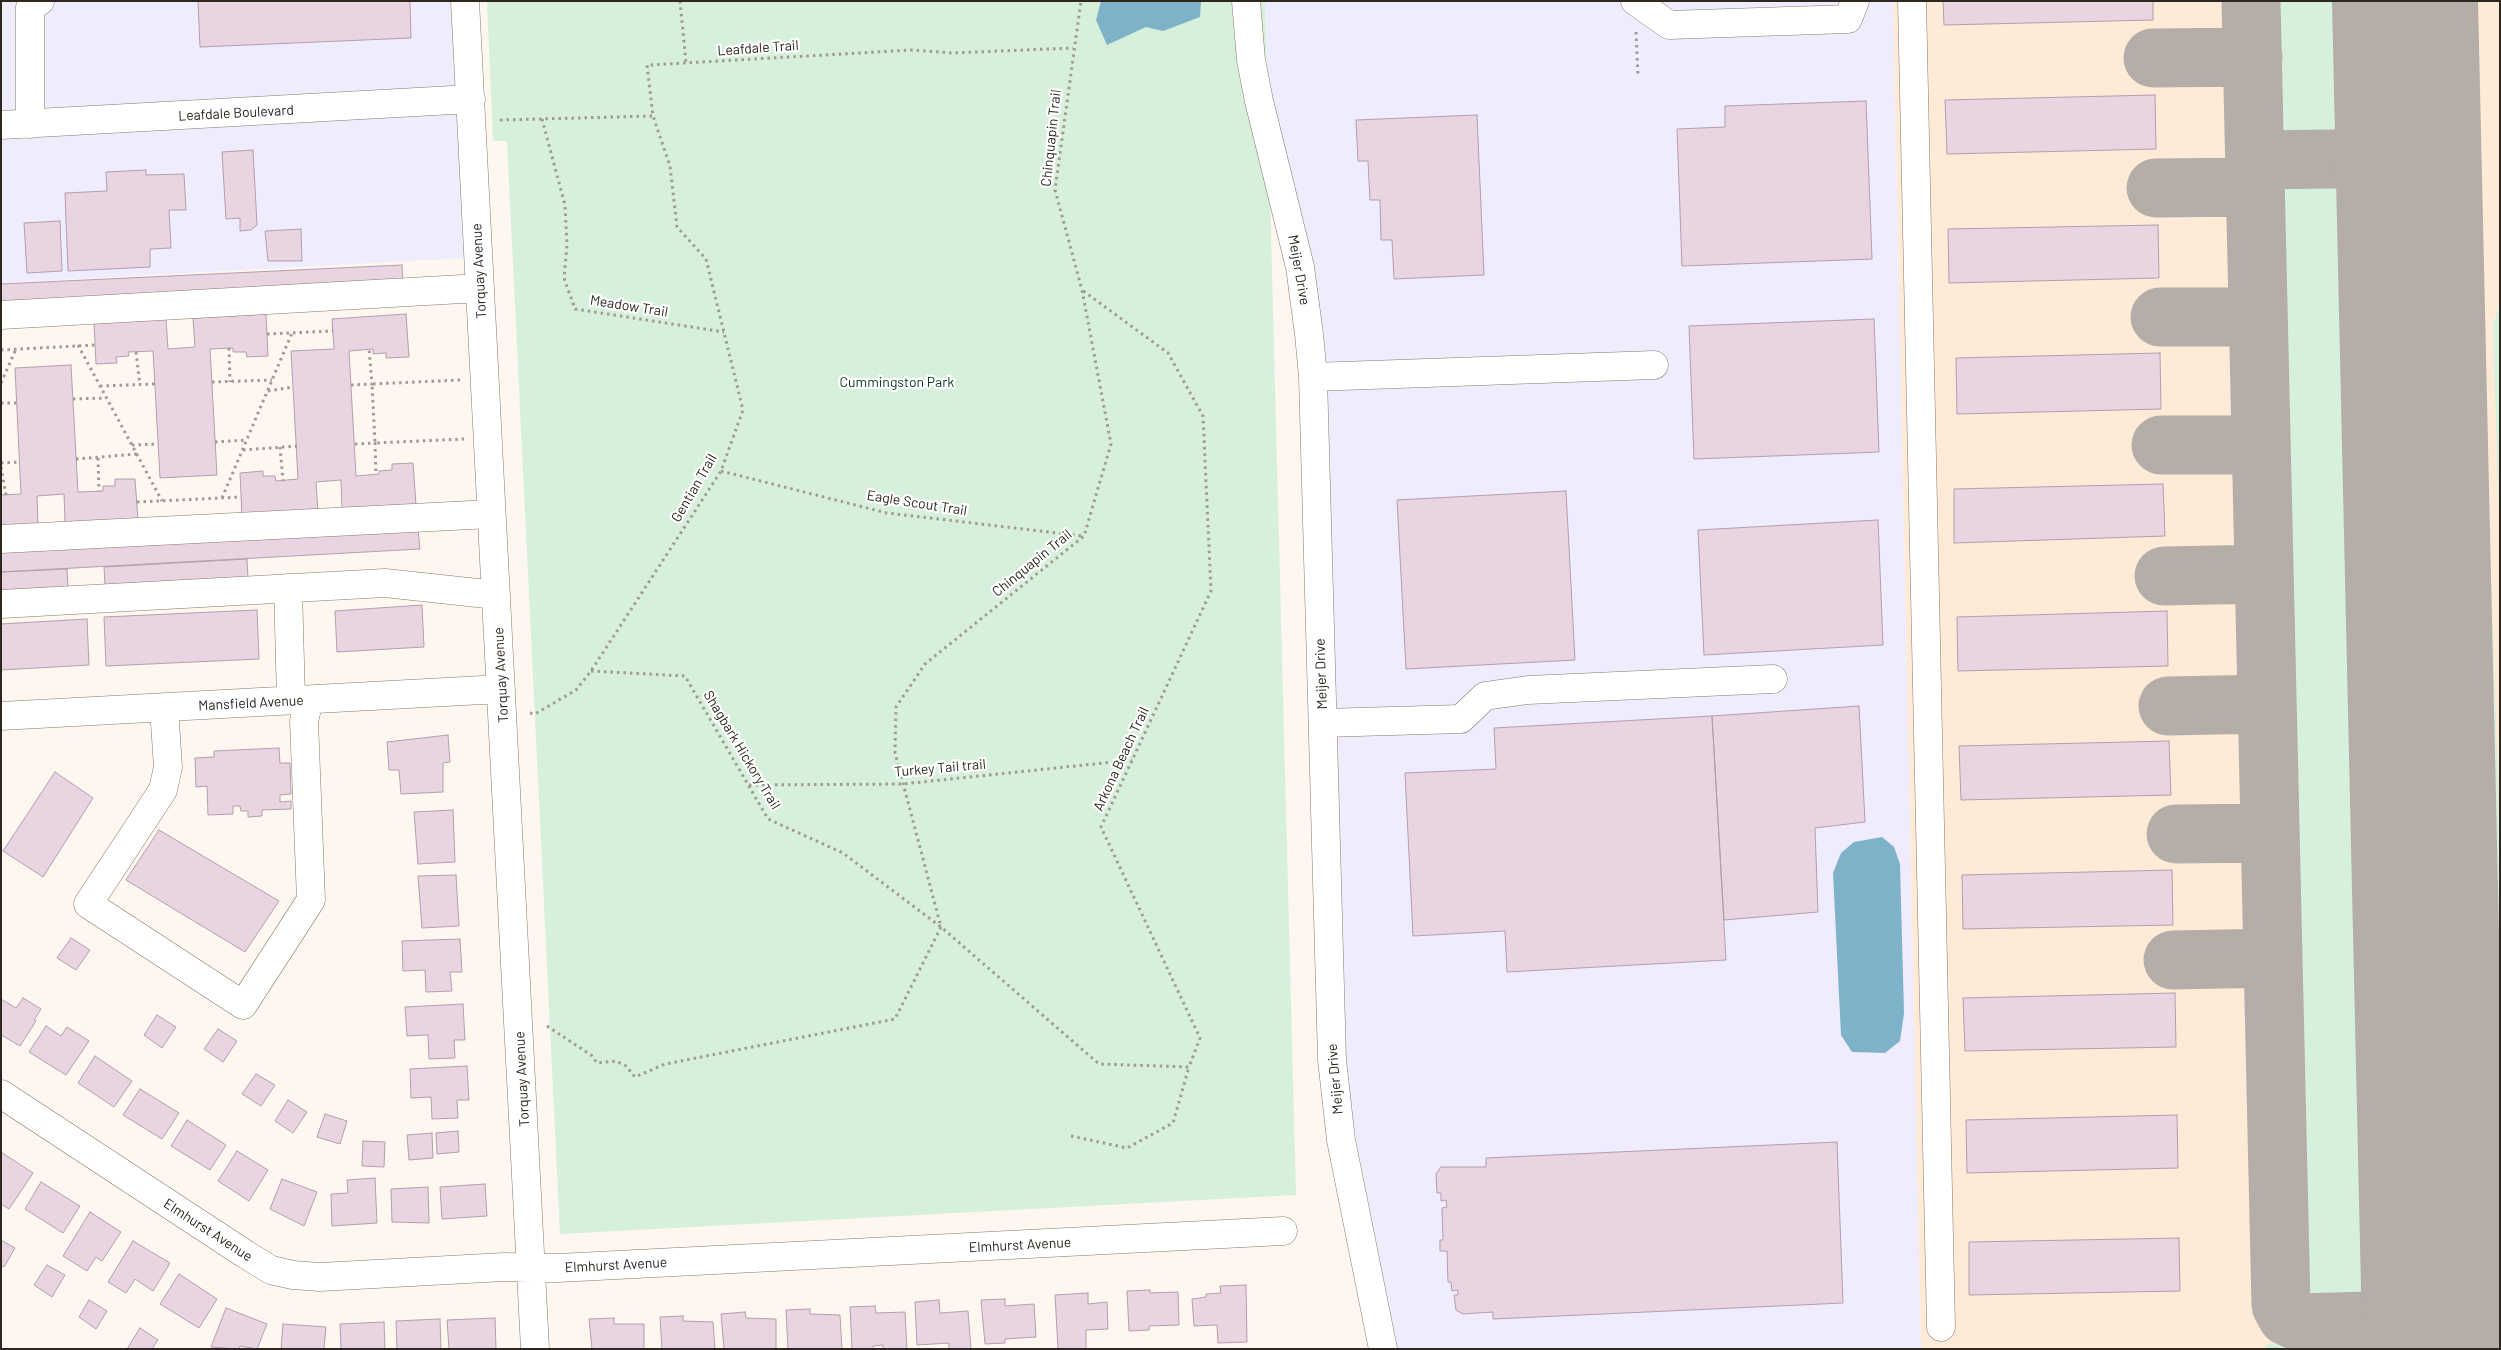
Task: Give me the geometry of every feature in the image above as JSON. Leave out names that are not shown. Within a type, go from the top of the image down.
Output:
[{"type":"street","points":[[30,124],[30,7],[40,1]]},
{"type":"street","name":"Torquay Avenue","points":[[465,1],[535,1349]]},
{"type":"street","name":"Meijer Drive","points":[[1246,1],[1252,60],[1259,101],[1300,267],[1313,377],[1333,1079],[1352,1202],[1383,1349]]},
{"type":"street","points":[[1635,1],[1669,25],[1848,19],[1855,1]]},
{"type":"street","points":[[1912,1],[1940,1327]]},
{"type":"street","name":"Leafdale Boulevard","points":[[1,125],[471,99]]},
{"type":"street","points":[[1,315],[480,288]]},
{"type":"street","points":[[1313,377],[1654,365]]},
{"type":"street","points":[[1,539],[491,514]]},
{"type":"street","points":[[1,604],[385,583],[496,595]]},
{"type":"street","points":[[164,708],[168,767],[162,790],[88,904],[243,1005],[311,900],[304,720],[300,700],[288,588]]},
{"type":"street","points":[[1323,722],[1461,719],[1485,696],[1528,690],[1773,679]]},
{"type":"street","name":"Mansfield Avenue","points":[[1,716],[501,689]]},
{"type":"street","name":"Elmhurst Avenue","points":[[1,1094],[270,1270],[293,1275],[320,1277],[531,1267],[558,1268],[1283,1232]]},
{"type":"path","points":[[680,1],[686,63]]},
{"type":"path","name":"Chinquapin Trail","points":[[940,927],[895,753],[896,708],[926,664],[1084,536],[1111,444],[1082,290],[1055,190],[1080,1]]},
{"type":"path","points":[[1636,30],[1638,76]]},
{"type":"path","name":"Leafdale Trail","points":[[652,116],[646,65],[912,50],[951,53],[1073,48]]},
{"type":"path","points":[[500,120],[652,116]]},
{"type":"path","name":"Gentian Trail","points":[[530,713],[535,714],[576,690],[591,671],[721,471],[743,410],[706,259],[677,227],[670,166],[652,116]]},
{"type":"path","name":"Meadow Trail","points":[[542,119],[565,205],[567,245],[564,278],[575,309],[724,332]]},
{"type":"path","name":"Arkona Beach Trail","points":[[1071,1136],[1127,1148],[1173,1123],[1189,1067],[1200,1038],[1102,827],[1211,591],[1203,416],[1168,353],[1082,290]]},
{"type":"path","points":[[267,334],[333,331]]},
{"type":"path","points":[[222,498],[292,333]]},
{"type":"path","points":[[1,350],[95,344]]},
{"type":"path","points":[[78,345],[162,501]]},
{"type":"path","points":[[229,348],[230,382]]},
{"type":"path","points":[[1,383],[16,349]]},
{"type":"path","points":[[369,349],[376,474]]},
{"type":"path","points":[[136,352],[140,385]]},
{"type":"path","points":[[212,382],[272,380]]},
{"type":"path","points":[[351,385],[438,381]]},
{"type":"path","points":[[100,386],[155,384]]},
{"type":"path","points":[[268,391],[293,387]]},
{"type":"path","points":[[73,399],[106,398]]},
{"type":"path","points":[[1,403],[16,403]]},
{"type":"path","points":[[215,442],[247,440]]},
{"type":"path","points":[[355,444],[441,440]]},
{"type":"path","points":[[132,445],[158,444]]},
{"type":"path","points":[[242,450],[297,446]]},
{"type":"path","points":[[280,447],[283,480]]},
{"type":"path","points":[[76,459],[137,454]]},
{"type":"path","points":[[98,458],[99,491]]},
{"type":"path","points":[[6,495],[1,465],[20,462]]},
{"type":"path","name":"Eagle Scout Trail","points":[[721,471],[887,513],[1084,536]]},
{"type":"path","points":[[137,502],[241,497]]},
{"type":"path","name":"Shagbark Hickory Trail","points":[[591,671],[685,676],[768,819],[843,853],[940,927]]},
{"type":"path","name":"Turkey Tail trail","points":[[749,785],[903,784],[1133,760]]},
{"type":"path","points":[[547,1026],[591,1055],[597,1063],[606,1060],[616,1061],[626,1066],[634,1077],[665,1064],[895,1018],[940,927],[1100,1064],[1189,1067]]},
{"type":"shaded area","points":[[1,1],[452,1],[466,258],[1,283]]},
{"type":"shaded area","points":[[1265,1],[1893,1],[1921,1349],[1397,1349],[1350,1108],[1344,1030],[1324,336],[1305,225],[1283,147],[1267,71]]},
{"type":"shaded area","points":[[1893,1],[2500,1],[2500,1349],[1921,1349]]},
{"type":"green space","name":"Cummingston Park","points":[[487,1],[1265,1],[1296,1195],[560,1234],[507,141],[493,141]]},
{"type":"green space","points":[[2264,1],[2376,1],[2379,137],[2330,146],[2276,138],[2266,87]]},
{"type":"green space","points":[[2441,1],[2477,1],[2474,72],[2465,95],[2475,147],[2500,842],[2500,1326],[2473,1326]]},
{"type":"green space","points":[[2333,171],[2380,178],[2404,1299],[2359,1309],[2301,1304],[2292,1243],[2270,237],[2277,182]]},
{"type":"green space","points":[[2500,302],[2500,553],[2493,325]]},
{"type":"green space","points":[[2488,1334],[2500,1336],[2500,1349],[2266,1349],[2266,1344]]},
{"type":"water","points":[[1101,1],[1201,1],[1200,17],[1163,31],[1146,27],[1107,45],[1096,20]]},
{"type":"water","points":[[1882,837],[1894,847],[1900,864],[1904,1013],[1900,1041],[1885,1053],[1852,1052],[1841,1035],[1833,873],[1841,853],[1854,842]]},
{"type":"building","points":[[198,1],[410,1],[411,38],[200,47]]},
{"type":"building","points":[[1943,1],[2153,1],[2153,20],[1944,25]]},
{"type":"building","points":[[2155,95],[2156,149],[1947,154],[1945,100]]},
{"type":"building","points":[[1866,101],[1872,259],[1682,266],[1677,129],[1725,127],[1725,106]]},
{"type":"building","points":[[1477,115],[1484,275],[1394,279],[1392,240],[1381,240],[1380,200],[1370,200],[1368,161],[1358,161],[1356,120]]},
{"type":"building","points":[[253,150],[257,225],[251,230],[240,231],[240,218],[226,219],[222,152]]},
{"type":"building","points":[[146,170],[146,175],[184,174],[186,210],[169,210],[171,248],[150,249],[150,267],[68,271],[65,193],[107,191],[106,172]]},
{"type":"building","points":[[60,221],[62,271],[27,273],[24,223]]},
{"type":"building","points":[[2158,225],[2159,278],[1949,283],[1948,229]]},
{"type":"building","points":[[301,229],[302,261],[268,261],[265,231]]},
{"type":"building","points":[[402,265],[403,285],[1,305],[1,284]]},
{"type":"building","points":[[266,314],[268,356],[247,357],[246,352],[233,352],[233,348],[210,349],[217,475],[160,478],[153,351],[128,352],[129,356],[116,357],[117,363],[96,364],[94,323],[166,319],[168,349],[195,347],[193,318]]},
{"type":"building","points":[[406,314],[409,357],[386,358],[386,353],[373,354],[373,349],[349,351],[356,476],[379,474],[379,471],[392,470],[392,464],[413,463],[416,505],[342,509],[341,480],[316,482],[318,512],[242,517],[240,473],[263,471],[263,476],[275,476],[276,481],[298,479],[291,351],[334,349],[332,319]]},
{"type":"building","points":[[1874,319],[1879,452],[1694,459],[1689,326]]},
{"type":"building","points":[[2160,353],[2161,409],[1957,414],[1956,358]]},
{"type":"building","points":[[71,365],[78,492],[103,491],[103,486],[115,486],[115,479],[135,479],[138,520],[65,523],[64,494],[37,496],[38,525],[1,527],[1,495],[21,494],[15,368]]},
{"type":"building","points":[[2163,484],[2165,536],[1954,543],[1954,489]]},
{"type":"building","points":[[1566,491],[1575,660],[1406,669],[1397,500]]},
{"type":"building","points":[[1878,520],[1883,645],[1704,655],[1698,530]]},
{"type":"building","points":[[418,530],[420,549],[1,572],[1,551]]},
{"type":"building","points":[[247,559],[248,578],[105,586],[104,567]]},
{"type":"building","points":[[67,569],[68,587],[1,590],[1,572]]},
{"type":"building","points":[[422,605],[424,647],[337,652],[335,611]]},
{"type":"building","points":[[257,610],[259,659],[106,666],[104,617]]},
{"type":"building","points":[[2167,611],[2168,666],[1958,671],[1957,617]]},
{"type":"building","points":[[87,619],[89,665],[1,670],[1,624]]},
{"type":"building","points":[[1859,706],[1865,822],[1815,828],[1818,912],[1724,920],[1712,716]]},
{"type":"building","points":[[1712,716],[1726,960],[1507,972],[1505,931],[1413,936],[1405,773],[1496,769],[1494,728]]},
{"type":"building","points":[[448,735],[450,762],[443,763],[443,792],[401,794],[399,770],[389,770],[387,742]]},
{"type":"building","points":[[2169,741],[2171,795],[1961,800],[1959,746]]},
{"type":"building","points":[[279,748],[280,763],[290,763],[291,794],[280,795],[280,802],[291,801],[291,809],[262,810],[262,816],[248,817],[248,811],[241,811],[240,806],[233,806],[233,814],[208,815],[207,786],[196,787],[195,758],[214,757],[214,751]]},
{"type":"building","points":[[55,772],[93,798],[43,877],[3,851]]},
{"type":"building","points":[[453,810],[455,862],[418,864],[414,812]]},
{"type":"building","points":[[159,830],[279,901],[245,952],[126,880]]},
{"type":"building","points":[[2172,870],[2173,925],[1963,929],[1962,875]]},
{"type":"building","points":[[456,875],[459,926],[422,928],[418,876]]},
{"type":"building","points":[[71,938],[90,950],[76,970],[57,958]]},
{"type":"building","points":[[460,939],[462,972],[450,972],[452,991],[426,992],[425,970],[403,971],[402,941]]},
{"type":"building","points":[[2175,993],[2176,1047],[1965,1051],[1963,998]]},
{"type":"building","points":[[23,998],[41,1009],[34,1020],[36,1021],[20,1046],[1,1035],[1,999],[16,1008]]},
{"type":"building","points":[[463,1004],[465,1040],[454,1040],[455,1058],[429,1059],[428,1035],[407,1036],[405,1007]]},
{"type":"building","points":[[157,1015],[176,1027],[162,1048],[144,1035]]},
{"type":"building","points":[[46,1026],[61,1036],[67,1027],[89,1041],[66,1075],[29,1052]]},
{"type":"building","points":[[218,1029],[237,1041],[223,1062],[204,1049]]},
{"type":"building","points":[[95,1056],[132,1081],[114,1107],[78,1083]]},
{"type":"building","points":[[467,1066],[469,1100],[457,1100],[458,1118],[432,1119],[431,1097],[411,1098],[410,1069]]},
{"type":"building","points":[[256,1074],[275,1085],[261,1106],[242,1094]]},
{"type":"building","points":[[140,1089],[179,1113],[162,1139],[123,1115]]},
{"type":"building","points":[[288,1100],[307,1112],[293,1133],[275,1121]]},
{"type":"building","points":[[325,1114],[347,1121],[340,1144],[317,1137]]},
{"type":"building","points":[[2177,1115],[2178,1168],[1967,1173],[1966,1120]]},
{"type":"building","points":[[187,1120],[226,1145],[210,1170],[171,1146]]},
{"type":"building","points":[[458,1131],[459,1152],[437,1154],[436,1133]]},
{"type":"building","points":[[432,1133],[433,1158],[409,1160],[407,1135]]},
{"type":"building","points":[[363,1141],[385,1142],[384,1167],[362,1166]]},
{"type":"building","points":[[1837,1142],[1843,1303],[1493,1319],[1493,1312],[1463,1314],[1456,1310],[1454,1295],[1458,1295],[1458,1290],[1452,1291],[1451,1282],[1448,1282],[1447,1251],[1440,1251],[1440,1240],[1443,1240],[1442,1208],[1447,1207],[1446,1200],[1441,1201],[1441,1193],[1437,1193],[1436,1174],[1441,1167],[1486,1167],[1486,1158]]},
{"type":"building","points":[[237,1151],[268,1170],[249,1201],[218,1181]]},
{"type":"building","points":[[1,1152],[33,1173],[9,1209],[1,1204]]},
{"type":"building","points":[[375,1178],[377,1223],[332,1226],[331,1194],[348,1193],[347,1180]]},
{"type":"building","points":[[282,1179],[317,1192],[304,1226],[270,1209]]},
{"type":"building","points":[[41,1182],[80,1206],[63,1233],[25,1209]]},
{"type":"building","points":[[485,1184],[487,1216],[442,1219],[440,1187]]},
{"type":"building","points":[[428,1187],[429,1223],[392,1222],[391,1189]]},
{"type":"building","points":[[90,1212],[121,1232],[102,1261],[96,1257],[87,1271],[63,1256]]},
{"type":"building","points":[[2179,1238],[2180,1291],[1969,1295],[1969,1242]]},
{"type":"building","points":[[1,1240],[15,1248],[4,1267],[1,1265]]},
{"type":"building","points":[[133,1241],[170,1263],[153,1291],[135,1279],[126,1293],[108,1282]]},
{"type":"building","points":[[47,1265],[65,1275],[52,1297],[34,1285]]},
{"type":"building","points":[[179,1274],[217,1299],[199,1328],[160,1304]]},
{"type":"building","points":[[1246,1285],[1247,1342],[1218,1343],[1217,1325],[1194,1326],[1192,1299],[1206,1297],[1206,1294],[1221,1293],[1220,1286]]},
{"type":"building","points":[[1150,1290],[1150,1293],[1178,1292],[1179,1325],[1149,1326],[1149,1330],[1129,1331],[1127,1291]]},
{"type":"building","points":[[1088,1293],[1088,1304],[1107,1302],[1108,1329],[1086,1330],[1086,1349],[1058,1349],[1055,1295]]},
{"type":"building","points":[[1005,1299],[1005,1306],[1034,1304],[1036,1337],[1005,1339],[1005,1343],[985,1344],[981,1300]]},
{"type":"building","points":[[89,1300],[107,1311],[96,1329],[79,1317]]},
{"type":"building","points":[[939,1300],[940,1313],[968,1311],[971,1349],[949,1349],[949,1343],[917,1345],[915,1302]]},
{"type":"building","points":[[875,1306],[876,1313],[905,1312],[907,1349],[883,1349],[883,1345],[873,1346],[873,1349],[852,1349],[850,1307]]},
{"type":"building","points":[[226,1308],[267,1324],[257,1349],[240,1346],[239,1349],[211,1347]]},
{"type":"building","points":[[810,1309],[810,1314],[840,1315],[842,1349],[788,1349],[786,1310]]},
{"type":"building","points":[[745,1312],[746,1318],[776,1319],[776,1349],[724,1349],[721,1314]]},
{"type":"building","points":[[683,1316],[683,1321],[713,1322],[715,1349],[662,1349],[660,1317]]},
{"type":"building","points":[[495,1318],[496,1349],[449,1349],[447,1320]]},
{"type":"building","points":[[614,1318],[614,1324],[644,1324],[644,1349],[592,1349],[589,1319]]},
{"type":"building","points":[[440,1319],[441,1349],[397,1349],[396,1321]]},
{"type":"building","points":[[384,1322],[385,1349],[341,1349],[340,1324]]},
{"type":"building","points":[[283,1324],[326,1327],[324,1349],[281,1349]]},
{"type":"building","points":[[140,1328],[158,1340],[152,1349],[127,1349]]},
{"type":"taxiway","points":[[2251,1],[2281,1305],[2287,1316],[2302,1323],[2435,1319]]},
{"type":"taxiway","points":[[2153,58],[2253,57]]},
{"type":"taxiway","points":[[2255,160],[2409,158]]},
{"type":"taxiway","points":[[2156,188],[2255,187]]},
{"type":"taxiway","points":[[2160,317],[2258,317]]},
{"type":"taxiway","points":[[2161,445],[2261,445]]},
{"type":"taxiway","points":[[2164,576],[2264,574]]},
{"type":"taxiway","points":[[2168,706],[2267,704]]},
{"type":"taxiway","points":[[2176,834],[2270,833]]},
{"type":"taxiway","points":[[2173,960],[2273,958]]},
{"type":"runway","points":[[2405,1],[2435,1332]]}]
